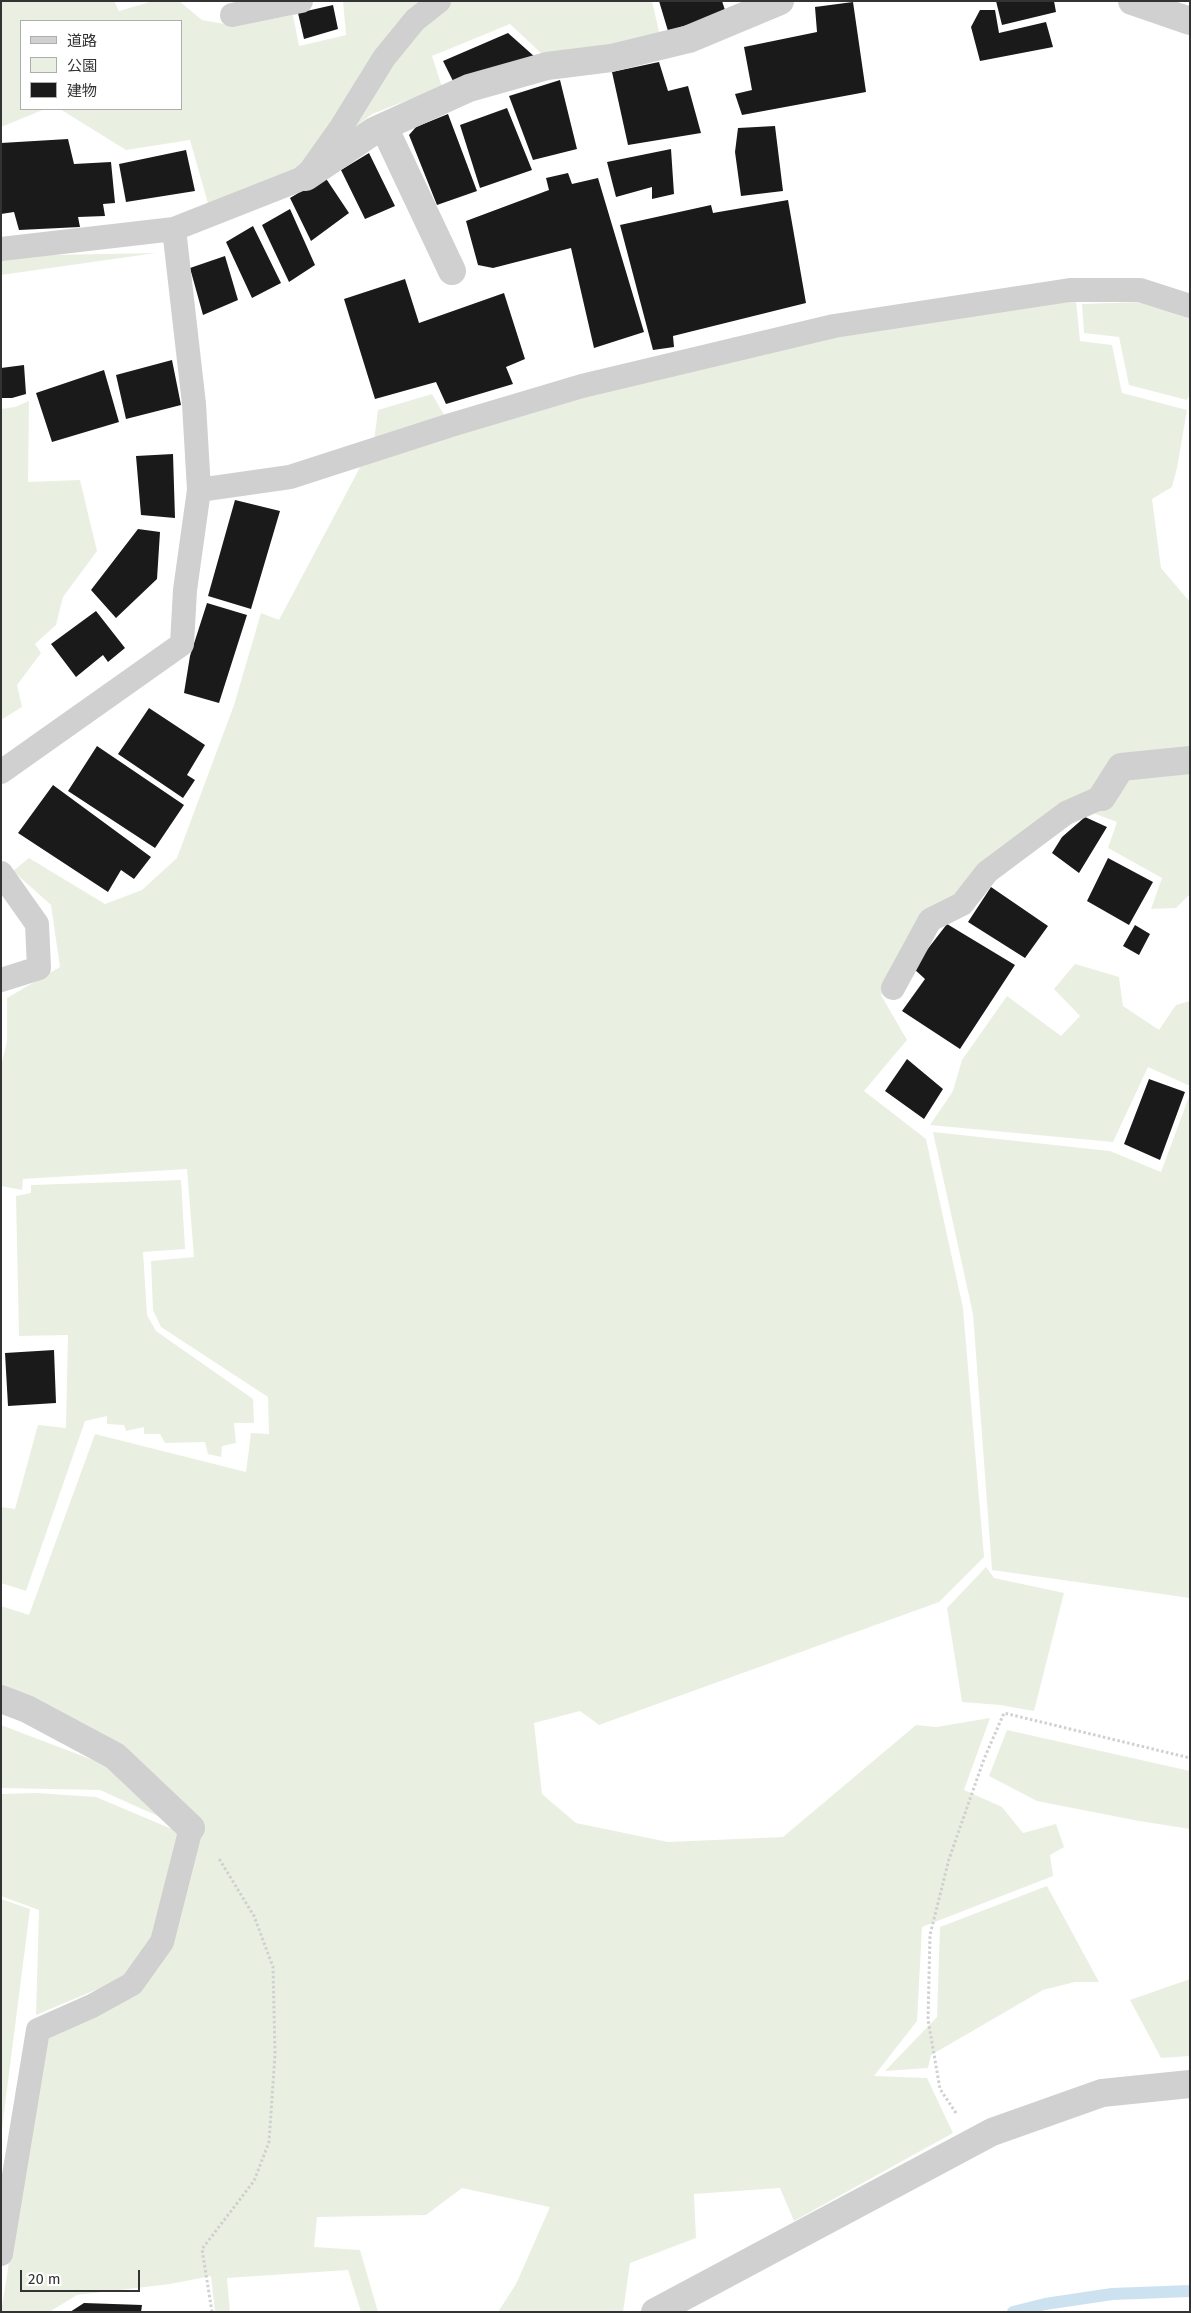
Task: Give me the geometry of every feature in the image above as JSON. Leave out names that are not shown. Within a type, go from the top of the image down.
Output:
[{"type":"street","points":[[306,178],[374,131],[469,88],[547,66],[611,58],[689,39],[780,1]]},
{"type":"street","points":[[1132,1],[1190,21]]},
{"type":"street","points":[[384,127],[452,271]]},
{"type":"street","points":[[1102,797],[1121,767],[1190,760]]},
{"type":"street","points":[[1,1700],[27,1709],[115,1756],[191,1828]]},
{"type":"street","points":[[655,2312],[992,2132],[1102,2093],[1190,2084]]},
{"type":"lane","points":[[232,15],[301,1]]},
{"type":"lane","points":[[1,249],[174,229],[306,178],[340,130],[384,58],[415,20],[440,1]]},
{"type":"lane","points":[[1,772],[182,644],[185,590],[199,490],[194,404],[174,229]]},
{"type":"lane","points":[[199,490],[290,477],[451,425],[582,386],[834,326],[1070,290],[1140,290],[1190,306]]},
{"type":"lane","points":[[893,988],[930,920],[962,904],[987,872],[1066,813],[1102,797]]},
{"type":"lane","points":[[1,873],[37,924],[39,968],[1,980]]},
{"type":"lane","points":[[1,2254],[38,2030],[92,2006],[132,1984],[162,1942],[191,1828]]},
{"type":"path","points":[[974,2141],[940,2089],[928,2020],[930,1935],[949,1858],[984,1759],[1004,1713],[1190,1758]]},
{"type":"path","points":[[191,1828],[222,1862],[254,1916],[273,1967],[275,2054],[269,2142],[254,2181],[202,2249],[212,2312]]},
{"type":"green space","points":[[1,1],[114,1],[119,11],[153,1],[179,1],[202,20],[236,26],[293,15],[299,46],[346,35],[343,1],[652,1],[660,36],[543,55],[510,24],[432,56],[442,87],[372,114],[302,169],[209,207],[190,140],[126,150],[62,110],[182,110],[182,20],[20,20],[20,110],[43,110],[1,127]]},
{"type":"green space","points":[[156,253],[1,275],[1,256]]},
{"type":"green space","points":[[1076,301],[1080,341],[1112,345],[1122,393],[1187,410],[1172,487],[1152,499],[1161,568],[1190,602],[1190,747],[1098,788],[961,897],[926,913],[881,995],[907,1040],[864,1091],[926,1139],[963,1308],[984,1557],[939,1602],[599,1725],[580,1711],[534,1723],[542,1794],[576,1823],[668,1842],[783,1837],[916,1725],[936,1727],[990,1718],[964,1790],[1002,1807],[1023,1833],[1056,1824],[1064,1847],[1050,1855],[1053,1876],[922,1927],[917,2021],[874,2076],[927,2078],[953,2133],[794,2221],[780,2188],[694,2194],[696,2238],[630,2263],[623,2312],[498,2312],[516,2284],[550,2207],[462,2188],[426,2215],[317,2217],[314,2247],[360,2250],[378,2312],[361,2312],[348,2270],[227,2278],[230,2312],[215,2312],[211,2276],[170,2284],[77,2295],[49,2312],[1,2312],[45,2039],[135,1994],[200,1825],[1,1689],[1,1606],[29,1615],[95,1434],[246,1472],[251,1433],[269,1434],[268,1397],[161,1327],[153,1310],[151,1261],[194,1257],[187,1169],[23,1179],[22,1190],[1,1186],[1,1066],[7,1041],[7,998],[60,967],[51,905],[13,871],[29,858],[105,904],[142,890],[177,858],[234,705],[261,613],[279,620],[374,441],[378,410],[432,394],[446,418],[735,337],[889,326]]},
{"type":"green space","points":[[1142,302],[1190,319],[1190,393],[1187,400],[1129,385],[1119,337],[1084,333],[1082,304]]},
{"type":"green space","points":[[29,401],[28,482],[80,480],[97,551],[63,597],[56,625],[35,644],[41,653],[17,685],[22,707],[1,720],[1,409],[15,407]]},
{"type":"green space","points":[[1190,771],[1190,894],[1176,908],[1151,909],[1162,878],[1108,848],[1117,822],[1093,813],[1127,778]]},
{"type":"green space","points":[[1075,964],[1119,977],[1123,1006],[1159,1030],[1176,1005],[1190,1001],[1190,1086],[1148,1067],[1113,1142],[930,1125],[953,1091],[962,1060],[1007,996],[1061,1036],[1080,1016],[1054,989]]},
{"type":"green space","points":[[1190,1094],[1190,1598],[992,1570],[973,1314],[933,1132],[1110,1151],[1161,1172]]},
{"type":"green space","points":[[181,1180],[185,1249],[143,1252],[147,1315],[156,1331],[253,1399],[254,1423],[234,1423],[236,1443],[222,1446],[221,1457],[208,1454],[205,1442],[165,1443],[160,1434],[144,1434],[144,1427],[126,1431],[124,1425],[107,1424],[107,1416],[85,1421],[26,1591],[1,1583],[1,1507],[15,1509],[38,1425],[66,1428],[68,1335],[19,1336],[16,1196],[31,1193],[31,1185]]},
{"type":"green space","points":[[986,1567],[994,1578],[1064,1593],[1034,1711],[1000,1705],[962,1702],[947,1608]]},
{"type":"green space","points":[[1,1725],[114,1768],[171,1822],[100,1790],[1,1788]]},
{"type":"green space","points":[[1007,1730],[1190,1771],[1190,1829],[1037,1801],[989,1776]]},
{"type":"green space","points":[[37,1793],[96,1797],[179,1832],[155,1937],[124,1978],[36,2015],[39,1910],[1,1896],[1,1794]]},
{"type":"green space","points":[[1047,1886],[1099,1982],[1075,1982],[1043,1990],[931,2055],[928,2068],[885,2071],[937,2017],[940,1927]]},
{"type":"green space","points":[[1,1899],[30,1909],[1,2136]]},
{"type":"green space","points":[[1190,1979],[1190,2056],[1161,2058],[1130,2000]]},
{"type":"building","points":[[659,1],[722,1],[726,13],[668,31]]},
{"type":"building","points":[[996,1],[1054,1],[1056,12],[1002,25]]},
{"type":"building","points":[[853,2],[866,92],[742,115],[735,94],[752,90],[744,47],[817,32],[815,7]]},
{"type":"building","points":[[333,5],[338,29],[304,39],[298,13]]},
{"type":"building","points":[[980,10],[995,10],[999,33],[1046,22],[1053,47],[980,61],[971,27]]},
{"type":"building","points":[[508,33],[535,57],[453,81],[443,61]]},
{"type":"building","points":[[659,62],[668,91],[688,86],[701,133],[628,145],[612,72]]},
{"type":"building","points":[[560,80],[577,149],[533,160],[509,96]]},
{"type":"building","points":[[507,108],[532,170],[480,188],[460,125]]},
{"type":"building","points":[[448,114],[477,191],[437,205],[409,135],[416,127]]},
{"type":"building","points":[[775,126],[783,191],[741,196],[735,152],[738,128]]},
{"type":"building","points":[[68,139],[74,164],[111,162],[115,203],[103,204],[105,216],[78,217],[80,227],[19,230],[14,212],[1,214],[1,143]]},
{"type":"building","points":[[671,149],[674,194],[652,199],[652,187],[616,197],[607,162]]},
{"type":"building","points":[[186,150],[195,191],[126,202],[119,164]]},
{"type":"building","points":[[369,153],[395,206],[365,219],[341,170]]},
{"type":"building","points":[[568,173],[572,184],[598,178],[644,332],[594,348],[571,248],[493,268],[478,265],[466,221],[549,190],[546,178]]},
{"type":"building","points":[[325,177],[349,213],[311,241],[290,198]]},
{"type":"building","points":[[788,200],[806,303],[673,336],[674,347],[653,350],[620,225],[711,205],[713,213]]},
{"type":"building","points":[[290,209],[315,265],[289,282],[262,225]]},
{"type":"building","points":[[253,226],[281,283],[252,298],[226,242]]},
{"type":"building","points":[[225,256],[238,300],[203,315],[190,268]]},
{"type":"building","points":[[405,279],[419,323],[504,293],[525,359],[506,367],[513,384],[446,404],[436,382],[375,399],[344,299]]},
{"type":"building","points":[[172,360],[181,405],[126,419],[116,375]]},
{"type":"building","points":[[24,365],[26,394],[12,398],[1,398],[1,368]]},
{"type":"building","points":[[104,370],[119,422],[52,442],[36,393]]},
{"type":"building","points":[[173,454],[175,518],[141,515],[136,456]]},
{"type":"building","points":[[235,500],[280,511],[251,609],[208,596]]},
{"type":"building","points":[[138,529],[160,532],[157,579],[116,618],[91,590]]},
{"type":"building","points":[[207,603],[247,615],[219,703],[184,693],[190,656]]},
{"type":"building","points":[[96,611],[125,648],[108,662],[103,655],[76,677],[51,644]]},
{"type":"building","points":[[149,708],[205,745],[187,775],[195,780],[183,798],[118,754]]},
{"type":"building","points":[[97,746],[184,805],[155,848],[68,791]]},
{"type":"building","points":[[53,785],[151,857],[134,879],[121,870],[108,892],[18,833]]},
{"type":"building","points":[[1085,817],[1107,827],[1079,873],[1052,853],[1062,837]]},
{"type":"building","points":[[1108,858],[1153,882],[1129,925],[1087,901]]},
{"type":"building","points":[[991,887],[1048,926],[1025,958],[968,922]]},
{"type":"building","points":[[947,924],[1015,965],[960,1049],[902,1011],[925,979],[913,968]]},
{"type":"building","points":[[1135,925],[1150,934],[1139,955],[1123,946]]},
{"type":"building","points":[[907,1059],[943,1089],[924,1119],[885,1091]]},
{"type":"building","points":[[1149,1079],[1185,1092],[1160,1160],[1124,1144]]},
{"type":"building","points":[[54,1350],[56,1403],[8,1406],[5,1353]]},
{"type":"building","points":[[84,2303],[142,2305],[141,2312],[70,2312]]},
{"type":"waterway","points":[[1013,2312],[1045,2304],[1112,2294],[1190,2291]]}]
